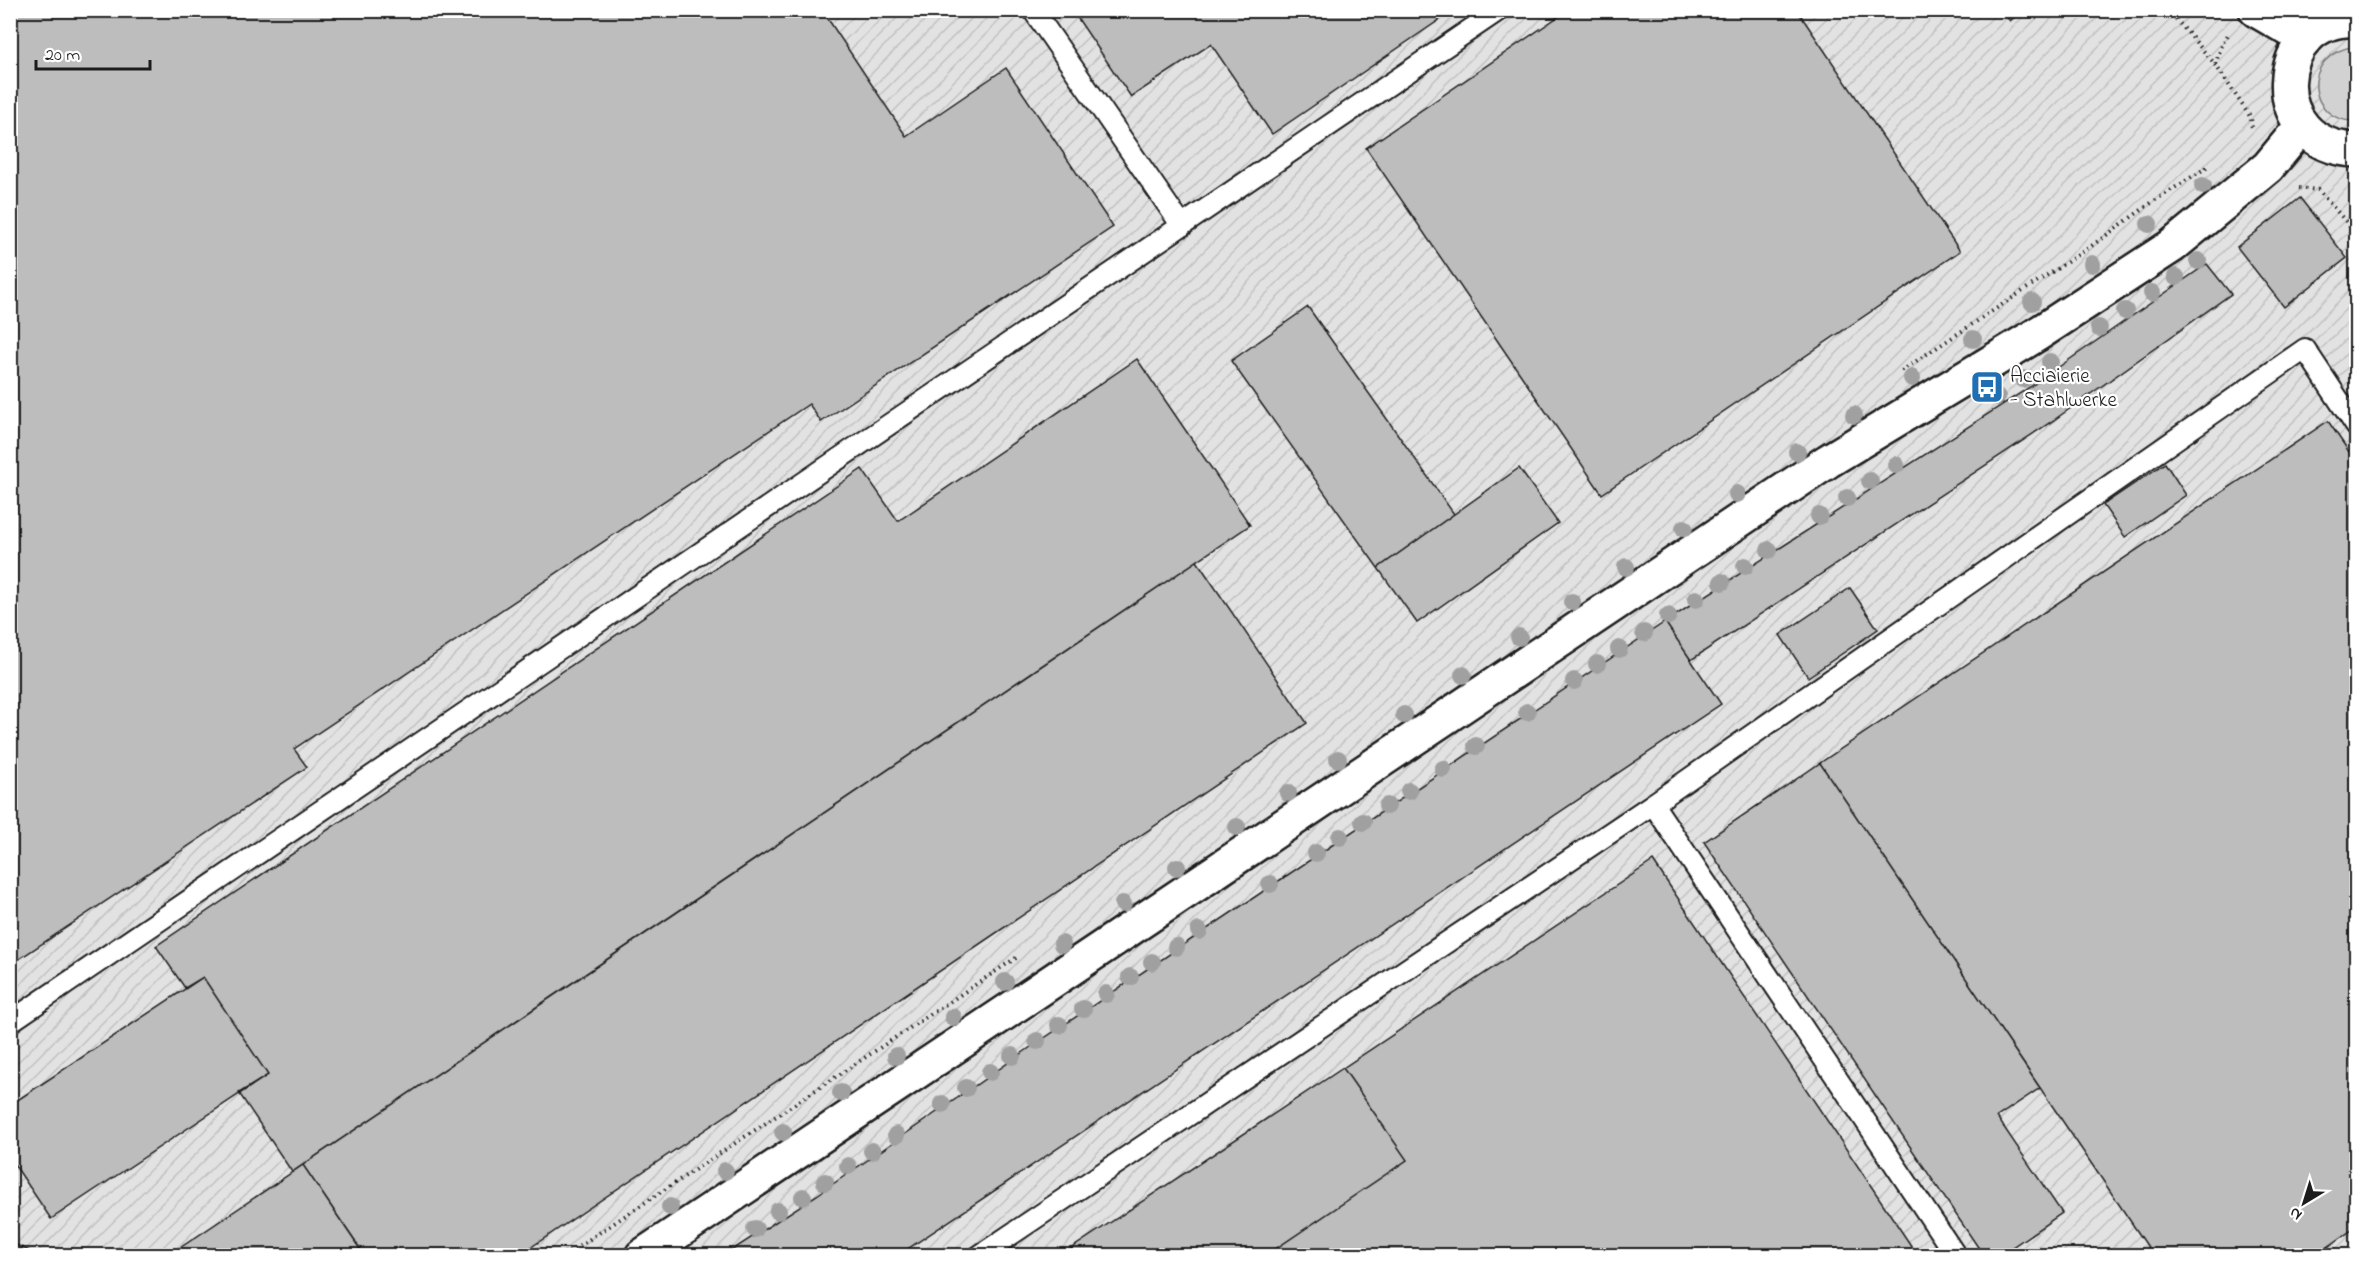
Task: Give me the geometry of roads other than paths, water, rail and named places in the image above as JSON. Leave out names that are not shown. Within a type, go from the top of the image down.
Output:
[{"type":"main road","points":[[2245,19],[2306,39]]},
{"type":"main road","points":[[2356,20],[2327,24],[2306,39],[2292,59],[2287,83],[2291,106],[2302,126],[2317,140],[2336,147],[2356,150]]},
{"type":"main road","points":[[642,1256],[1828,461],[2036,335],[2172,246],[2268,167],[2302,126]]},
{"type":"lane","points":[[1033,10],[1182,226]]},
{"type":"lane","points":[[10,1022],[1499,10]]},
{"type":"lane","points":[[979,1256],[1653,804],[2306,349],[2356,426]]},
{"type":"lane","points":[[1653,804],[1956,1256]]},
{"type":"place","name":"Acciaierie - Stahlwerke","points":[[1987,387]]}]
